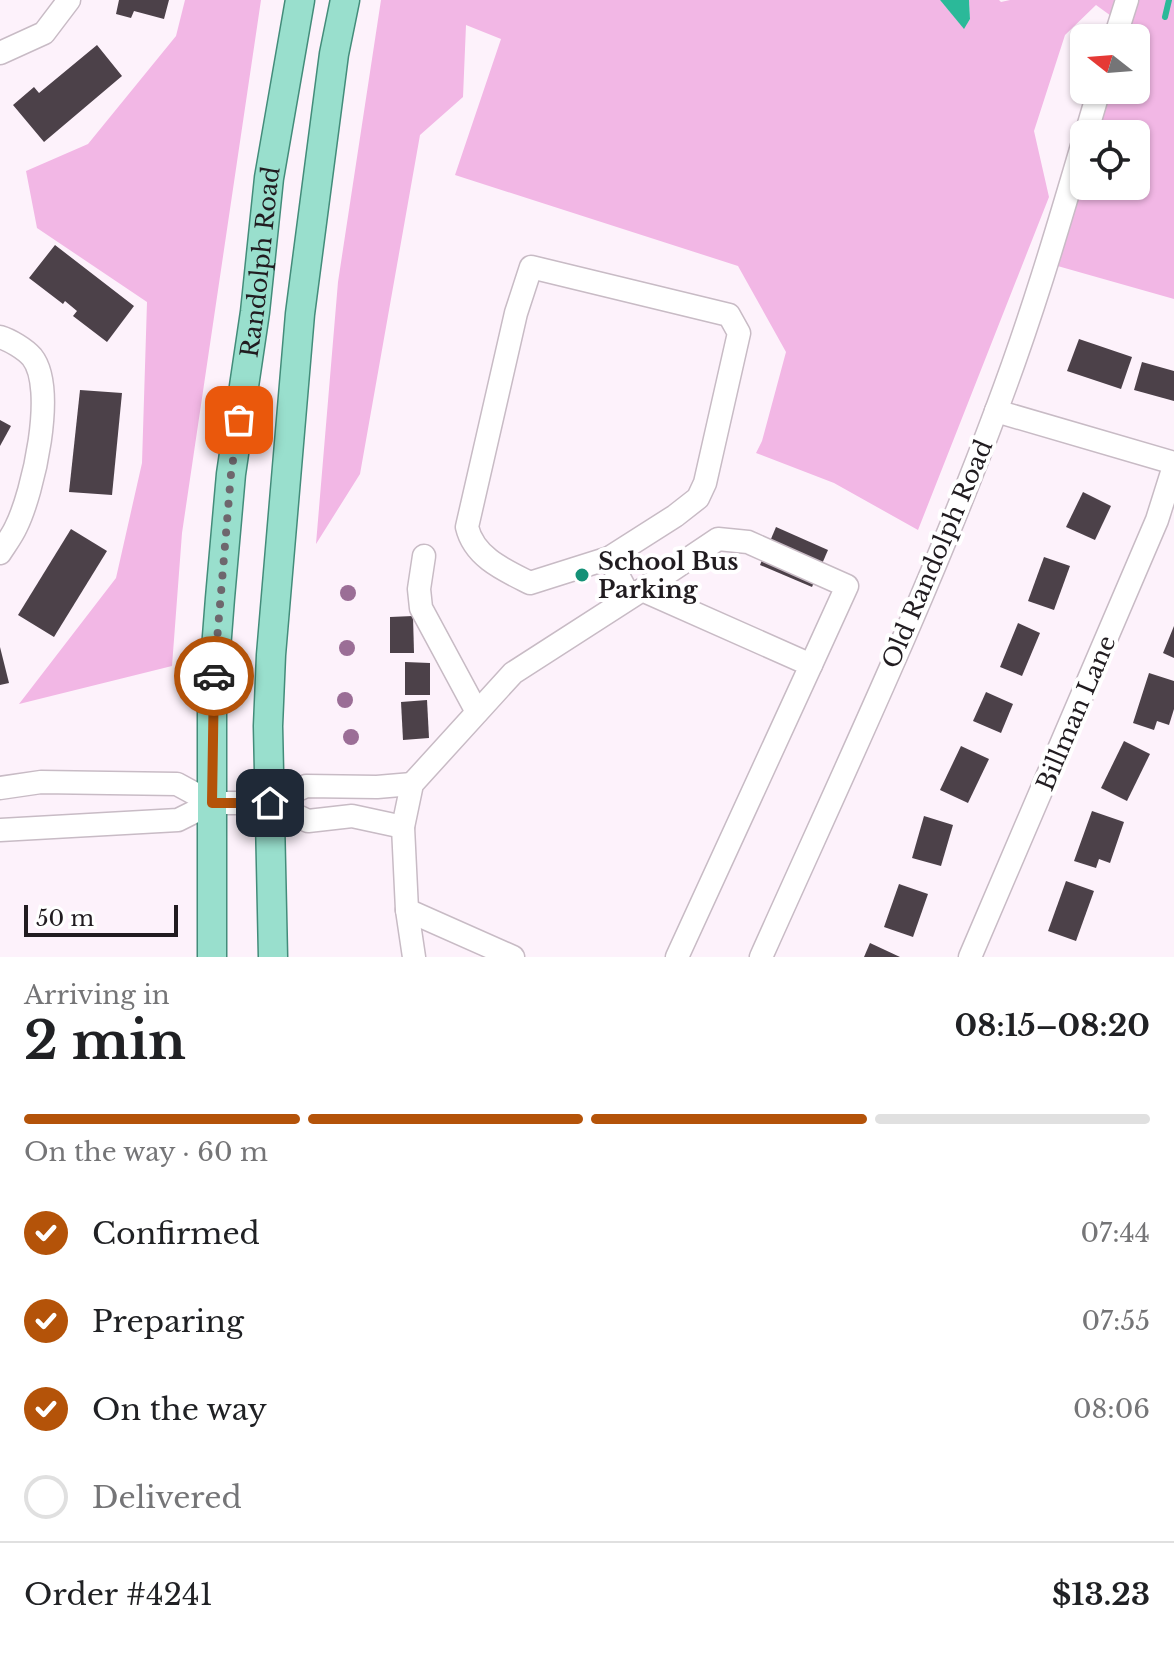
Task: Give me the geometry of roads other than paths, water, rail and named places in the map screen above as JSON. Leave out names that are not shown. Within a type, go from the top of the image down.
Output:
[{"type":"main road","name":"Randolph Road","points":[[212,957],[212,700],[231,474],[255,312],[269,178],[300,0]]},
{"type":"main road","name":"Randolph Road","points":[[273,957],[268,726],[271,655],[300,314],[334,54],[345,0]]},
{"type":"street","points":[[0,53],[44,33],[69,0]]},
{"type":"street","points":[[1119,24],[1127,0]]},
{"type":"street","name":"Old Randolph Road","points":[[761,957],[904,637],[996,411],[1070,187]]},
{"type":"street","points":[[531,267],[729,315],[739,333],[705,483],[698,498],[609,558],[530,583],[503,570],[471,544],[467,527],[516,313],[531,267]]},
{"type":"street","points":[[0,337],[33,358],[41,384],[42,427],[35,476],[17,526],[0,553]]},
{"type":"street","points":[[996,411],[1174,465]]},
{"type":"street","name":"Billman Lane","points":[[970,957],[1157,520],[1174,465]]},
{"type":"street","points":[[414,957],[407,910],[403,827],[412,784],[513,673],[718,539],[748,542],[847,586],[677,957]]},
{"type":"street","points":[[424,556],[419,589],[421,608],[477,712]]},
{"type":"street","points":[[609,558],[635,593],[811,665]]},
{"type":"street","points":[[0,788],[41,782],[177,784],[212,803]]},
{"type":"street","points":[[0,830],[178,820],[212,803],[270,803],[306,786],[412,784]]},
{"type":"street","points":[[270,803],[308,821],[352,816],[403,827]]},
{"type":"street","points":[[407,910],[513,957]]},
{"type":"waterway","points":[[1165,17],[1169,0]]},
{"type":"place","name":"School Bus Parking","points":[[582,575]]}]
